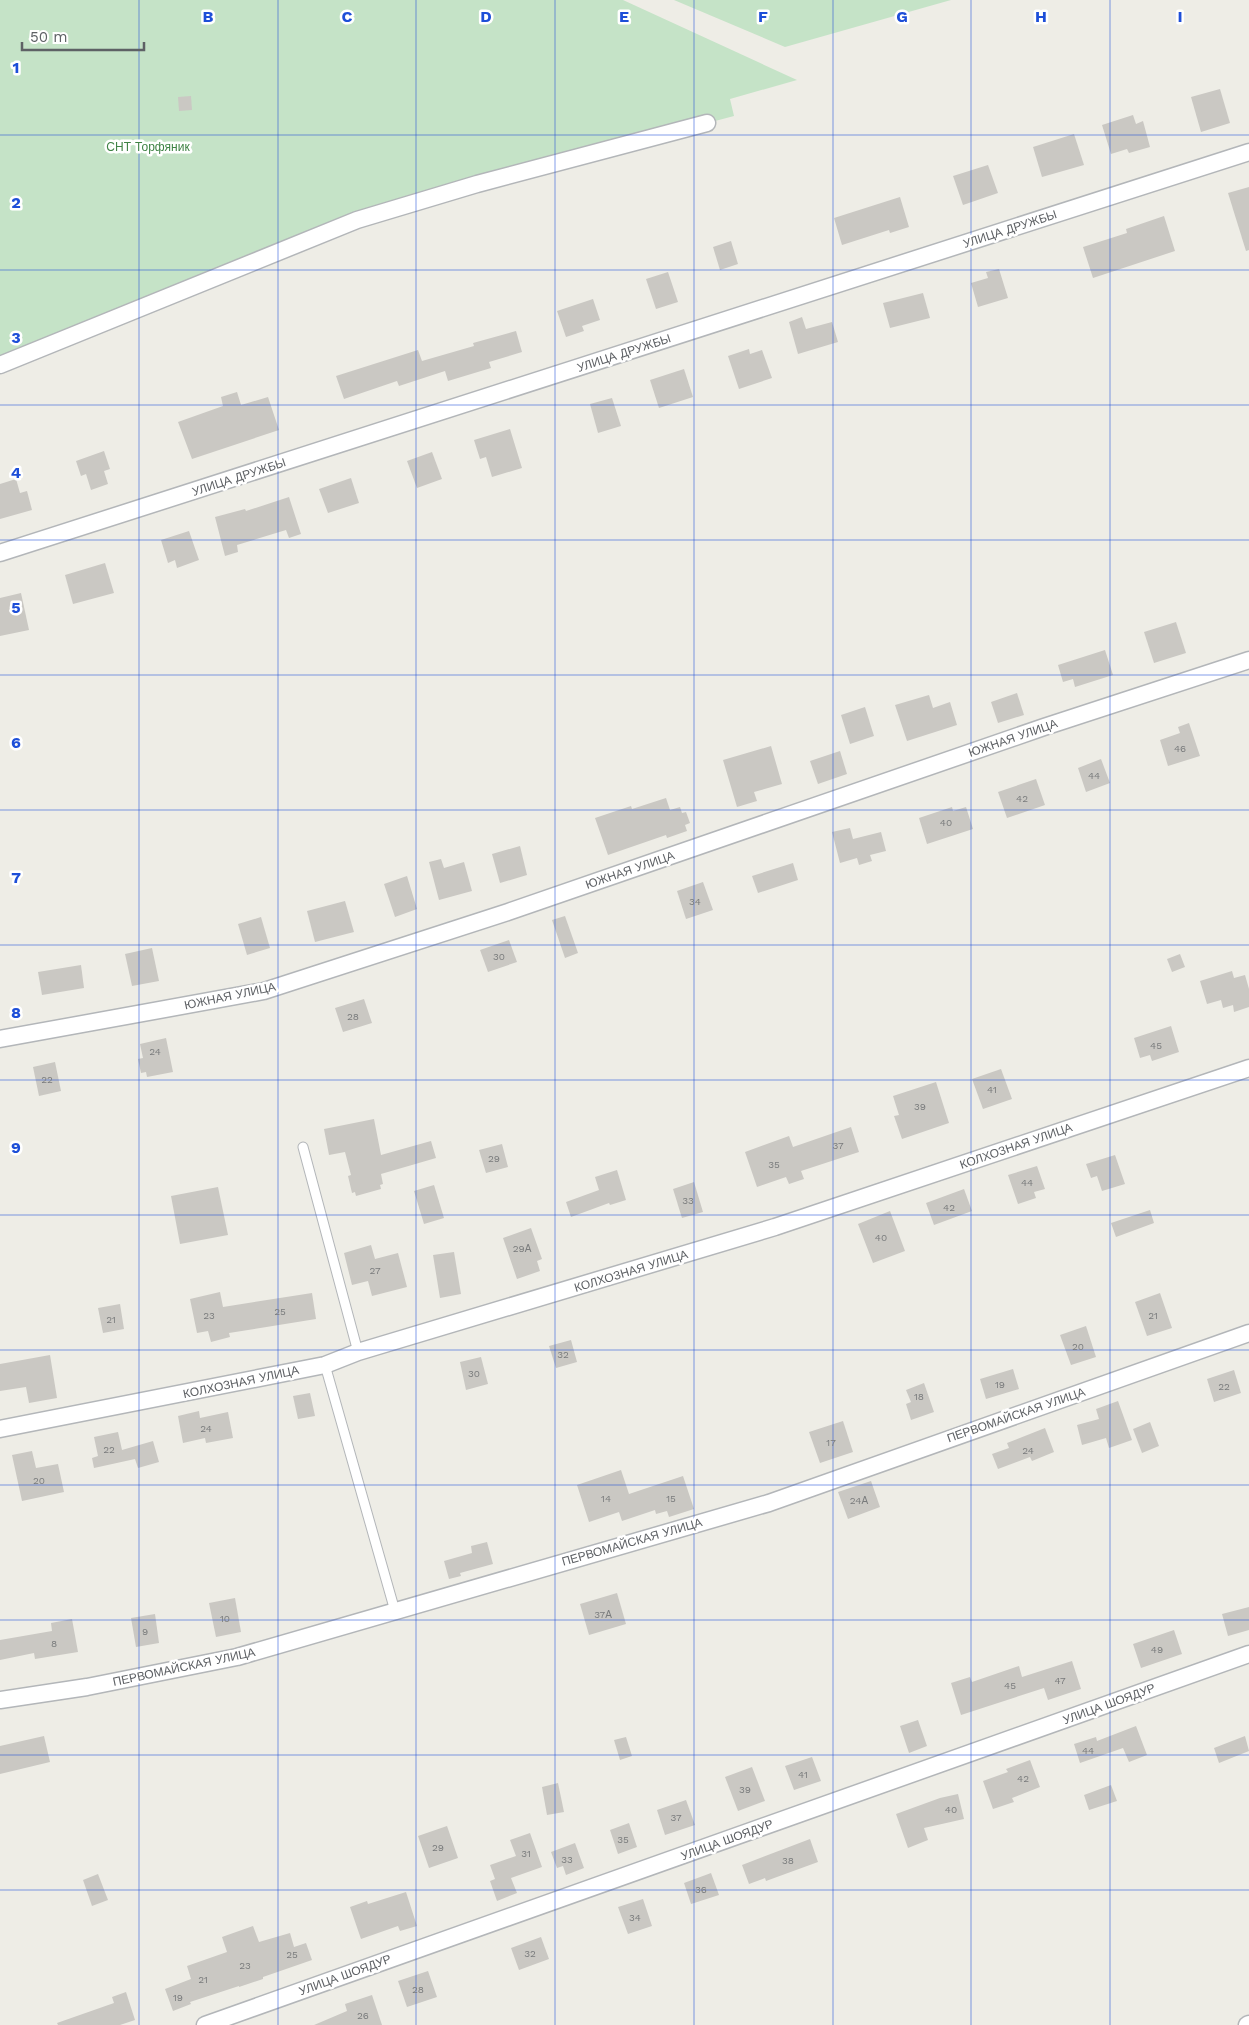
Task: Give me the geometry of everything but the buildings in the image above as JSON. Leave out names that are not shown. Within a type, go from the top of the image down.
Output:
[{"type":"street","points":[[0,365],[357,220],[477,184],[707,123]]},
{"type":"street","name":"УЛИЦА ДРУЖБЫ","points":[[0,553],[1249,152]]},
{"type":"street","name":"ЮЖНАЯ УЛИЦА","points":[[0,1039],[264,991],[508,912],[1044,727],[1249,660]]},
{"type":"street","name":"КОЛХОЗНАЯ УЛИЦА","points":[[0,1429],[325,1365],[358,1352],[776,1227],[1249,1068]]},
{"type":"street","name":"ПЕРВОМАЙСКАЯ УЛИЦА","points":[[0,1700],[87,1687],[237,1658],[769,1502],[1249,1333]]},
{"type":"street","name":"УЛИЦА ШОЯДУР","points":[[205,2025],[1249,1654]]},
{"type":"lane","points":[[303,1147],[358,1352]]},
{"type":"lane","points":[[325,1365],[395,1611]]},
{"type":"green space","name":"СНТ Торфяник","points":[[0,0],[623,0],[797,80],[730,99],[734,116],[477,184],[357,220],[0,365]]},
{"type":"green space","points":[[674,0],[951,0],[785,47]]}]
